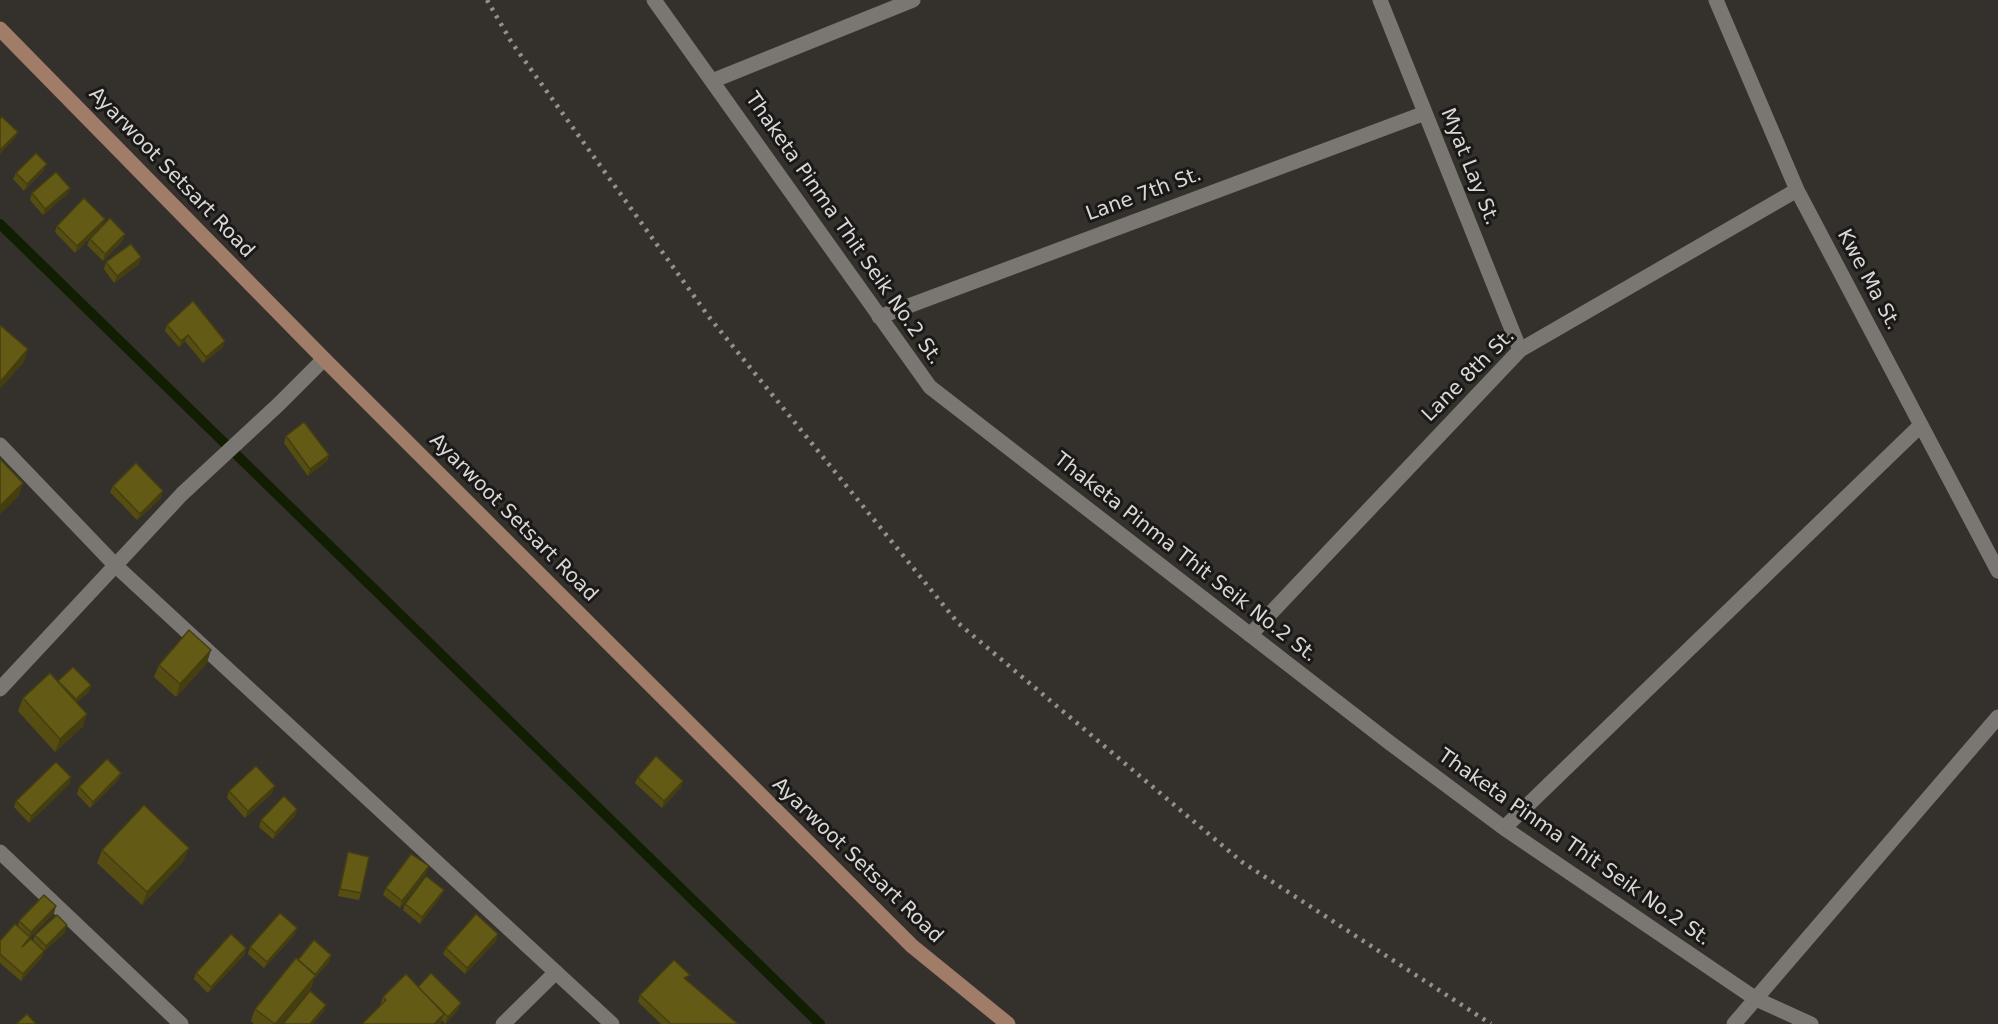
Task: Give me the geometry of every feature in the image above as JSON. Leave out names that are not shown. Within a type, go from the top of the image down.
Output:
[{"type":"main road","name":"Ayarwoot Setsart Road","points":[[0,29],[324,359],[912,946],[1008,1024]]},
{"type":"street","name":"Thaketa Pinma Thit Seik No.2 St.","points":[[654,0],[930,387],[1504,828],[1756,999],[1811,1024]]},
{"type":"street","points":[[712,81],[913,0]]},
{"type":"street","name":"Myat Lay St.","points":[[1380,0],[1520,350]]},
{"type":"street","name":"Kwe Ma St.","points":[[1716,0],[1797,190],[1998,572]]},
{"type":"street","name":"Lane 7th St.","points":[[879,317],[1425,113]]},
{"type":"street","name":"Lane 8th St.","points":[[1250,635],[1520,350],[1797,190]]},
{"type":"street","points":[[0,690],[182,494],[279,405],[324,359]]},
{"type":"street","points":[[1504,828],[1921,425]]},
{"type":"street","points":[[0,445],[116,566],[612,1024]]},
{"type":"street","points":[[1734,1024],[1998,717]]},
{"type":"street","points":[[0,852],[181,1024]]},
{"type":"street","points":[[503,1024],[556,972]]},
{"type":"building","points":[[2,117],[18,132],[0,150],[0,119]]},
{"type":"building","points":[[36,153],[47,164],[27,184],[16,173]]},
{"type":"building","points":[[56,172],[70,188],[45,209],[32,193]]},
{"type":"building","points":[[84,198],[105,219],[77,246],[57,226]]},
{"type":"building","points":[[110,218],[125,234],[105,254],[90,239]]},
{"type":"building","points":[[131,244],[141,257],[117,276],[106,262]]},
{"type":"building","points":[[193,301],[225,341],[206,357],[188,335],[181,341],[167,325]]},
{"type":"building","points":[[0,325],[28,349],[0,382]]},
{"type":"building","points":[[304,422],[329,455],[310,469],[286,436]]},
{"type":"building","points":[[0,459],[23,483],[0,506]]},
{"type":"building","points":[[136,463],[163,491],[140,514],[113,486]]},
{"type":"building","points":[[189,630],[211,650],[180,684],[159,665]]},
{"type":"building","points":[[73,667],[91,685],[76,699],[58,681]]},
{"type":"building","points":[[50,673],[87,714],[60,739],[23,698]]},
{"type":"building","points":[[656,756],[683,781],[664,801],[638,777]]},
{"type":"building","points":[[107,759],[121,773],[93,802],[79,787]]},
{"type":"building","points":[[56,762],[71,777],[31,816],[16,801]]},
{"type":"building","points":[[256,766],[275,786],[248,811],[229,791]]},
{"type":"building","points":[[284,796],[297,809],[275,833],[261,820]]},
{"type":"building","points":[[144,805],[189,848],[147,892],[102,850]]},
{"type":"building","points":[[348,852],[369,857],[361,893],[340,889]]},
{"type":"building","points":[[411,854],[429,866],[402,901],[386,888]]},
{"type":"building","points":[[426,876],[444,890],[422,917],[405,904]]},
{"type":"building","points":[[44,895],[56,906],[31,932],[19,921]]},
{"type":"building","points":[[280,913],[297,928],[267,962],[250,947]]},
{"type":"building","points":[[476,914],[498,934],[467,968],[446,948]]},
{"type":"building","points":[[57,915],[67,925],[46,946],[35,935]]},
{"type":"building","points":[[15,924],[30,937],[22,947],[31,939],[44,951],[23,974],[0,954],[0,941]]},
{"type":"building","points":[[231,934],[246,948],[211,987],[196,973]]},
{"type":"building","points":[[314,940],[331,955],[315,975],[298,960]]},
{"type":"building","points":[[296,958],[316,975],[275,1024],[255,1009]]},
{"type":"building","points":[[674,960],[690,975],[684,978],[738,1024],[671,1024],[640,995]]},
{"type":"building","points":[[431,973],[461,1003],[448,1017],[418,987]]},
{"type":"building","points":[[406,974],[444,1014],[434,1024],[364,1024],[386,1000],[383,997]]},
{"type":"building","points":[[310,991],[326,1005],[310,1024],[283,1024]]},
{"type":"building","points":[[27,1014],[36,1024],[16,1024]]},
{"type":"waterway","points":[[0,224],[820,1024]]},
{"type":"railway","points":[[487,0],[512,43],[709,317],[958,623],[1242,862],[1491,1024]]}]
